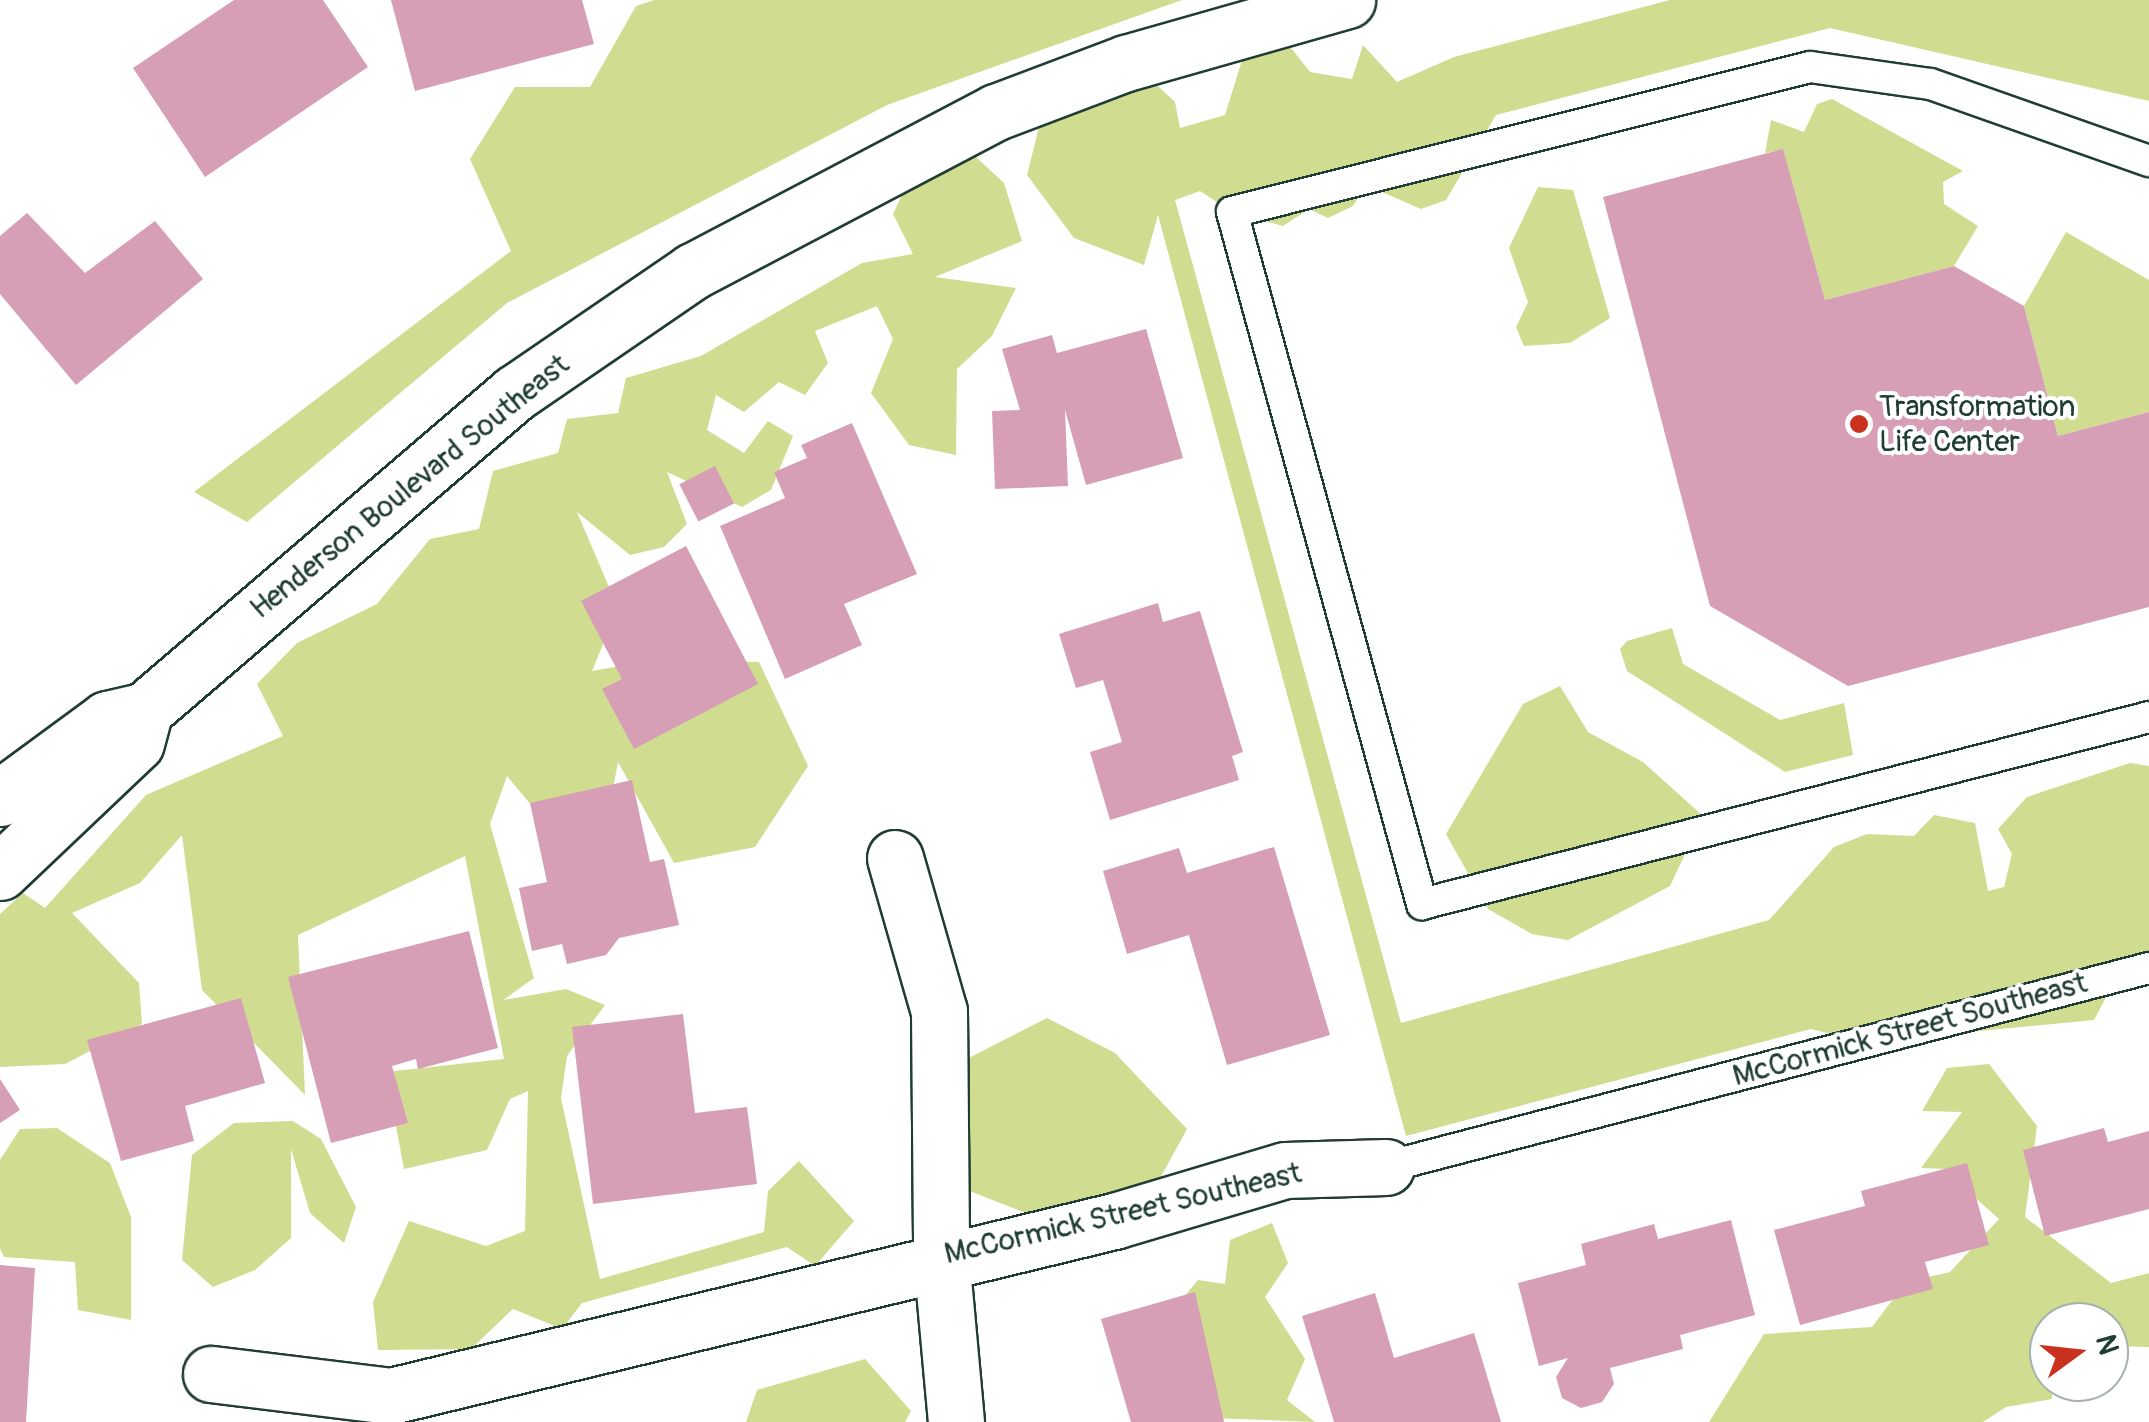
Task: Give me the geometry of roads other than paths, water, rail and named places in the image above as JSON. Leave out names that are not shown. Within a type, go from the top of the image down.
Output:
[{"type":"main road","name":"Henderson Boulevard Southeast","points":[[0,798],[108,719],[145,710],[516,393],[693,271],[996,112],[1126,63],[1347,0]]},
{"type":"main road","name":"Henderson Boulevard Southeast","points":[[0,872],[136,742],[145,710]]},
{"type":"main road","points":[[894,858],[939,1012],[941,1257],[956,1422]]},
{"type":"main road","name":"McCormick Street Southeast","points":[[211,1374],[391,1396],[941,1257],[1114,1221],[1285,1170],[1386,1167]]},
{"type":"lane","points":[[2149,161],[1930,84],[1810,67],[1232,212],[1422,904],[2149,717]]},
{"type":"lane","name":"McCormick Street Southeast","points":[[1386,1167],[2149,968]]},
{"type":"place","name":"Transformation Life Center","points":[[1859,424]]}]
